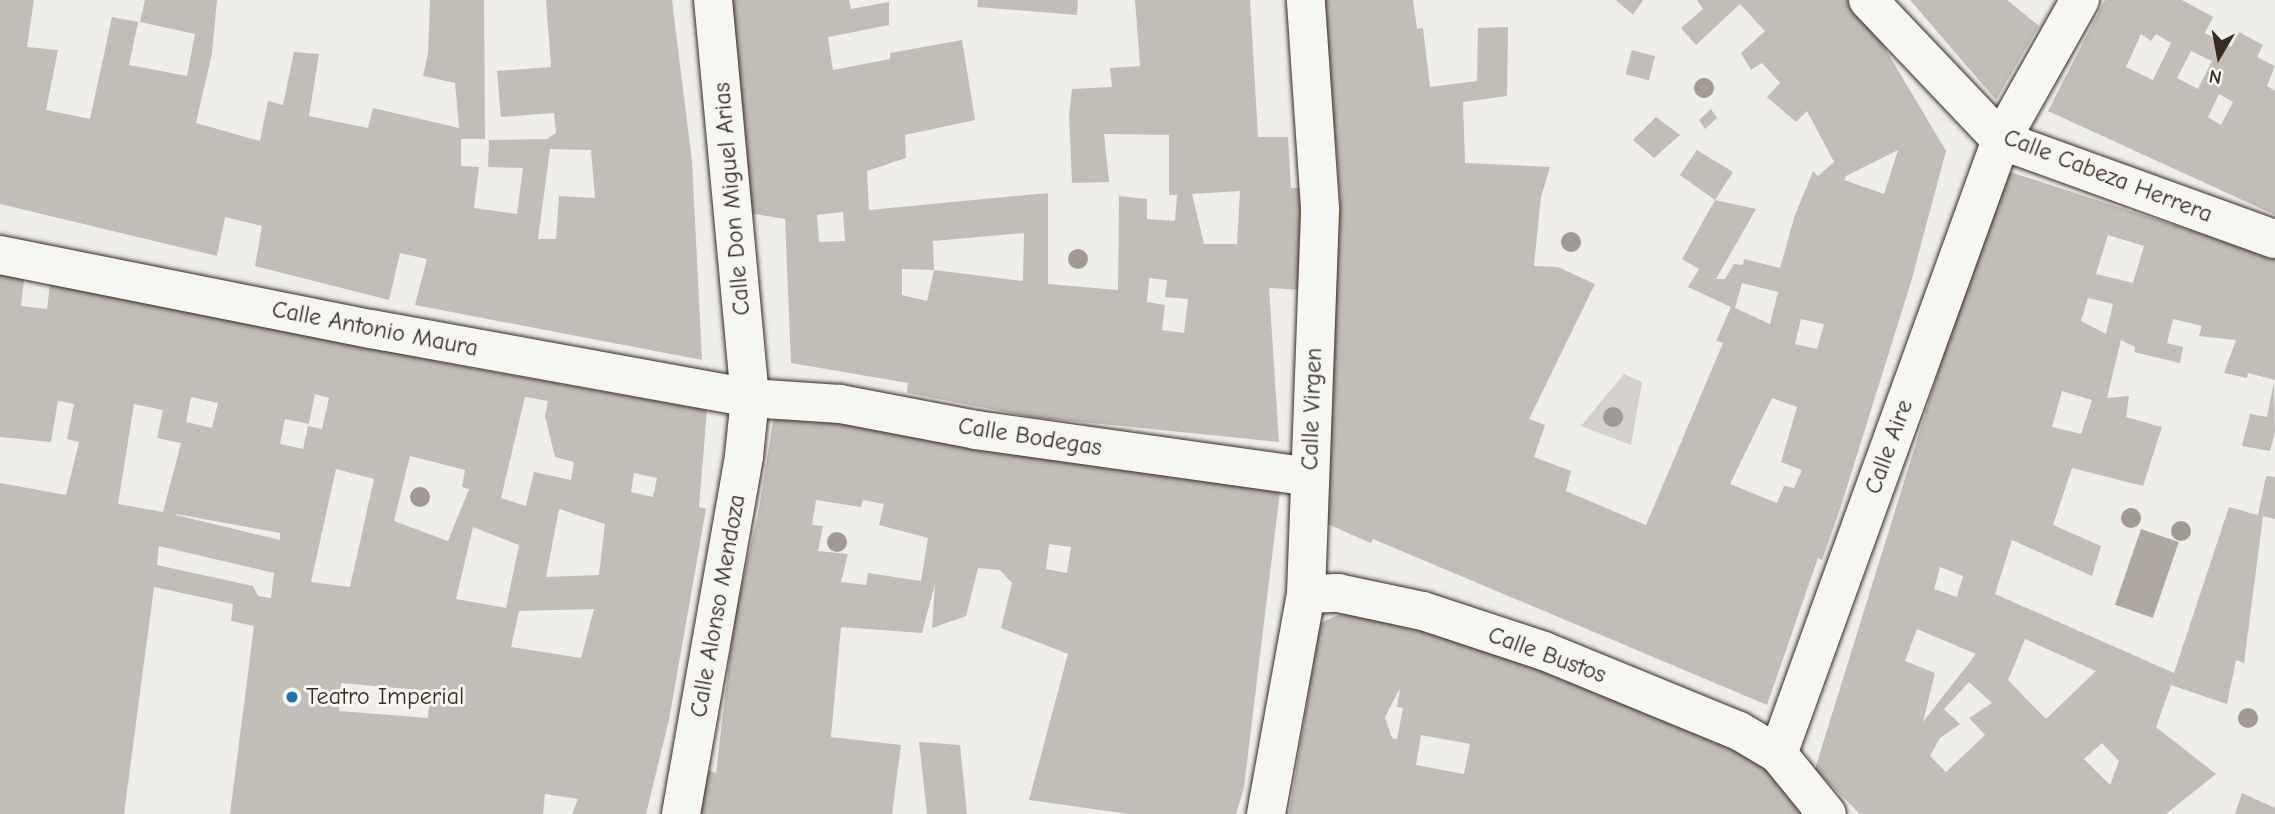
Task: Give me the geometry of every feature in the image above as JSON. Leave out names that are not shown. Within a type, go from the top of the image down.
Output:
[{"type":"street","name":"Calle Don Miguel Arias","points":[[713,0],[750,398]]},
{"type":"street","name":"Calle Virgen","points":[[1266,814],[1306,594],[1320,208],[1306,0]]},
{"type":"street","name":"Calle Cabeza Herrera","points":[[1868,0],[2001,140],[2275,239]]},
{"type":"street","name":"Calle Aire","points":[[1778,754],[2001,140],[2080,0]]},
{"type":"street","name":"Calle Antonio Maura","points":[[0,255],[371,329],[750,398]]},
{"type":"street","name":"Calle Bodegas","points":[[750,398],[839,404],[976,430],[1310,477]]},
{"type":"street","name":"Calle Alonso Mendoza","points":[[681,814],[744,456],[750,398]]},
{"type":"street","name":"Calle Bustos","points":[[1306,594],[1338,593],[1423,611],[1544,651],[1739,731],[1778,754]]},
{"type":"street","points":[[1778,754],[1827,814]]},
{"type":"shaded area","points":[[1624,374],[1642,382],[1631,445],[1581,426]]},
{"type":"shaded area","points":[[2141,529],[2179,542],[2153,618],[2115,605]]},
{"type":"building","points":[[0,0],[34,0],[27,47],[58,50],[46,110],[90,119],[112,17],[138,22],[129,65],[187,76],[195,34],[140,22],[145,0],[217,0],[212,53],[196,123],[260,141],[268,101],[283,105],[294,52],[319,54],[309,116],[368,128],[373,108],[459,128],[455,83],[423,76],[428,53],[430,0],[484,0],[485,139],[461,139],[461,166],[479,167],[474,208],[517,214],[523,168],[488,167],[489,140],[547,139],[556,133],[554,113],[501,117],[497,71],[551,67],[546,0],[672,0],[692,161],[702,360],[415,305],[427,259],[400,253],[389,300],[255,266],[262,226],[225,217],[217,256],[0,204]],"holes":[[[550,149],[591,150],[595,198],[559,196],[556,239],[538,239]]]},
{"type":"building","points":[[725,0],[849,0],[851,9],[889,2],[889,25],[828,37],[833,70],[890,59],[890,53],[962,40],[975,120],[905,135],[906,158],[867,171],[869,210],[1048,193],[1048,284],[1118,290],[1119,196],[1147,199],[1147,219],[1175,221],[1177,195],[1169,195],[1169,135],[1104,134],[1109,182],[1072,183],[1069,115],[1072,89],[1112,87],[1110,68],[1140,66],[1135,0],[1250,0],[1258,137],[1288,137],[1291,188],[1300,188],[1303,290],[1269,288],[1279,442],[1032,417],[907,393],[908,383],[791,363],[785,219],[742,212]],"holes":[[[1240,191],[1237,244],[1204,244],[1192,194]],[[843,212],[845,241],[819,242],[817,215]],[[1024,233],[1023,281],[934,270],[933,241]],[[902,269],[934,270],[927,301],[902,295]],[[1149,278],[1167,280],[1165,297],[1188,299],[1184,333],[1162,330],[1165,305],[1147,302]]]},
{"type":"building","points":[[978,0],[1078,0],[1077,15],[977,7]]},
{"type":"building","points":[[1324,0],[1413,0],[1417,29],[1423,28],[1430,87],[1477,81],[1478,28],[1508,27],[1507,96],[1463,102],[1465,163],[1550,167],[1541,197],[1534,266],[1558,267],[1595,284],[1529,419],[1545,425],[1534,457],[1571,471],[1566,491],[1646,525],[1723,343],[1716,341],[1731,307],[1688,287],[1699,269],[1682,259],[1715,200],[1756,209],[1716,279],[1725,279],[1734,264],[1743,265],[1744,259],[1780,268],[1794,218],[1813,171],[1818,176],[1834,162],[1807,111],[1796,122],[1767,97],[1780,83],[1762,63],[1751,70],[1741,53],[1765,31],[1740,4],[1696,45],[1681,28],[1703,9],[1697,0],[1849,0],[1880,40],[1946,151],[1911,282],[1841,506],[1822,560],[1818,558],[1767,705],[1373,539],[1371,543],[1325,523],[1340,199]],"holes":[[[1898,150],[1884,194],[1844,180],[1846,176]],[[1742,283],[1778,292],[1770,324],[1735,308]],[[1801,319],[1824,324],[1817,349],[1795,344]],[[1772,398],[1797,407],[1781,462],[1802,470],[1794,488],[1784,486],[1777,503],[1730,484]]]},
{"type":"building","points":[[1616,0],[1643,0],[1633,15]]},
{"type":"building","points":[[1910,0],[2007,0],[2039,26],[1996,100]]},
{"type":"building","points":[[2105,0],[2182,0],[2213,17],[2205,33],[2231,47],[2239,32],[2263,45],[2257,57],[2275,66],[2267,86],[2275,91],[2275,215],[2048,111]],"holes":[[[2141,34],[2151,41],[2156,34],[2171,43],[2153,80],[2126,67]],[[2191,51],[2212,61],[2198,89],[2177,78]],[[2219,94],[2233,102],[2221,125],[2208,117]]]},
{"type":"building","points":[[1632,50],[1655,56],[1649,80],[1626,74]]},
{"type":"building","points":[[1711,109],[1717,118],[1705,129],[1699,120]]},
{"type":"building","points":[[1656,117],[1680,135],[1654,158],[1633,140]]},
{"type":"building","points":[[1697,150],[1733,172],[1715,200],[1680,175]]},
{"type":"building","points":[[2001,169],[2275,258],[2275,380],[2248,373],[2247,378],[2224,373],[2236,340],[2199,336],[2202,326],[2173,319],[2167,343],[2183,347],[2180,363],[2134,352],[2135,347],[2121,340],[2107,398],[2129,396],[2126,417],[2162,427],[2143,486],[2072,468],[2053,525],[2101,546],[2092,576],[2012,540],[1995,594],[2174,673],[2229,507],[2258,515],[2266,476],[2275,477],[2275,519],[2263,516],[2244,663],[2236,660],[2227,704],[2171,685],[2156,727],[2216,774],[2166,814],[1860,814],[1815,769]],"holes":[[[2108,235],[2144,246],[2133,283],[2096,274]],[[2088,298],[2113,304],[2106,334],[2081,321]],[[2062,391],[2092,400],[2081,434],[2052,427]],[[1940,567],[1963,576],[1957,597],[1934,589]],[[1917,629],[1976,654],[1923,722],[1935,673],[1905,661]],[[2025,639],[2096,671],[2046,719],[2008,680]],[[1969,682],[1992,703],[1969,718],[1985,735],[1946,772],[1930,756],[1940,738],[1960,724],[1944,709]],[[2102,743],[2119,761],[2110,785],[2084,759]]]},
{"type":"building","points":[[0,273],[24,280],[21,306],[47,309],[50,284],[466,367],[707,410],[699,507],[706,509],[669,720],[646,814],[572,814],[578,799],[545,794],[543,814],[230,814],[254,626],[231,621],[233,604],[154,587],[124,814],[0,814],[0,483],[66,495],[79,442],[67,439],[74,404],[58,401],[51,442],[0,437]],"holes":[[[315,394],[329,398],[322,429],[308,426],[303,449],[280,444],[285,419],[309,424]],[[191,397],[218,403],[212,428],[186,422]],[[525,397],[548,401],[545,416],[555,457],[574,462],[571,480],[534,472],[526,506],[501,498]],[[134,404],[163,410],[157,438],[181,443],[163,512],[118,504]],[[410,456],[465,470],[462,487],[469,489],[448,541],[394,521]],[[336,469],[374,479],[350,587],[311,582]],[[634,473],[657,478],[653,497],[631,492]],[[559,509],[605,524],[599,575],[546,577]],[[176,514],[280,533],[280,540],[176,515]],[[473,527],[519,545],[506,608],[456,599]],[[159,546],[274,573],[271,598],[258,596],[253,586],[157,565]],[[594,609],[581,658],[511,647],[519,611]],[[341,683],[430,691],[428,718],[339,711]]]},
{"type":"building","points":[[2274,382],[2275,432],[2270,451],[2242,446],[2250,414],[2267,417]]},
{"type":"building","points":[[776,403],[1281,483],[1244,787],[1236,814],[1129,814],[1029,800],[1068,654],[1001,628],[1012,583],[1000,570],[978,568],[966,616],[932,628],[935,584],[922,633],[841,627],[831,737],[901,745],[892,814],[698,814],[704,769],[716,773],[735,612],[758,515]],"holes":[[[816,500],[861,507],[863,500],[884,504],[879,525],[928,538],[921,581],[868,573],[866,585],[841,582],[848,554],[818,551],[823,526],[812,525]],[[1049,544],[1071,547],[1067,573],[1046,569]]]},
{"type":"building","points":[[1347,611],[1482,644],[1762,758],[1802,814],[1289,814],[1320,623]],"holes":[[[1400,688],[1397,707],[1403,708],[1397,739],[1392,738],[1385,717]],[[1421,735],[1470,744],[1464,774],[1416,765]]]},
{"type":"building","points":[[919,742],[960,745],[967,814],[927,814]]},
{"type":"building","points":[[2242,793],[2275,808],[2275,814],[2235,814]]},
{"type":"place","name":"Teatro Imperial","points":[[292,697]]}]
